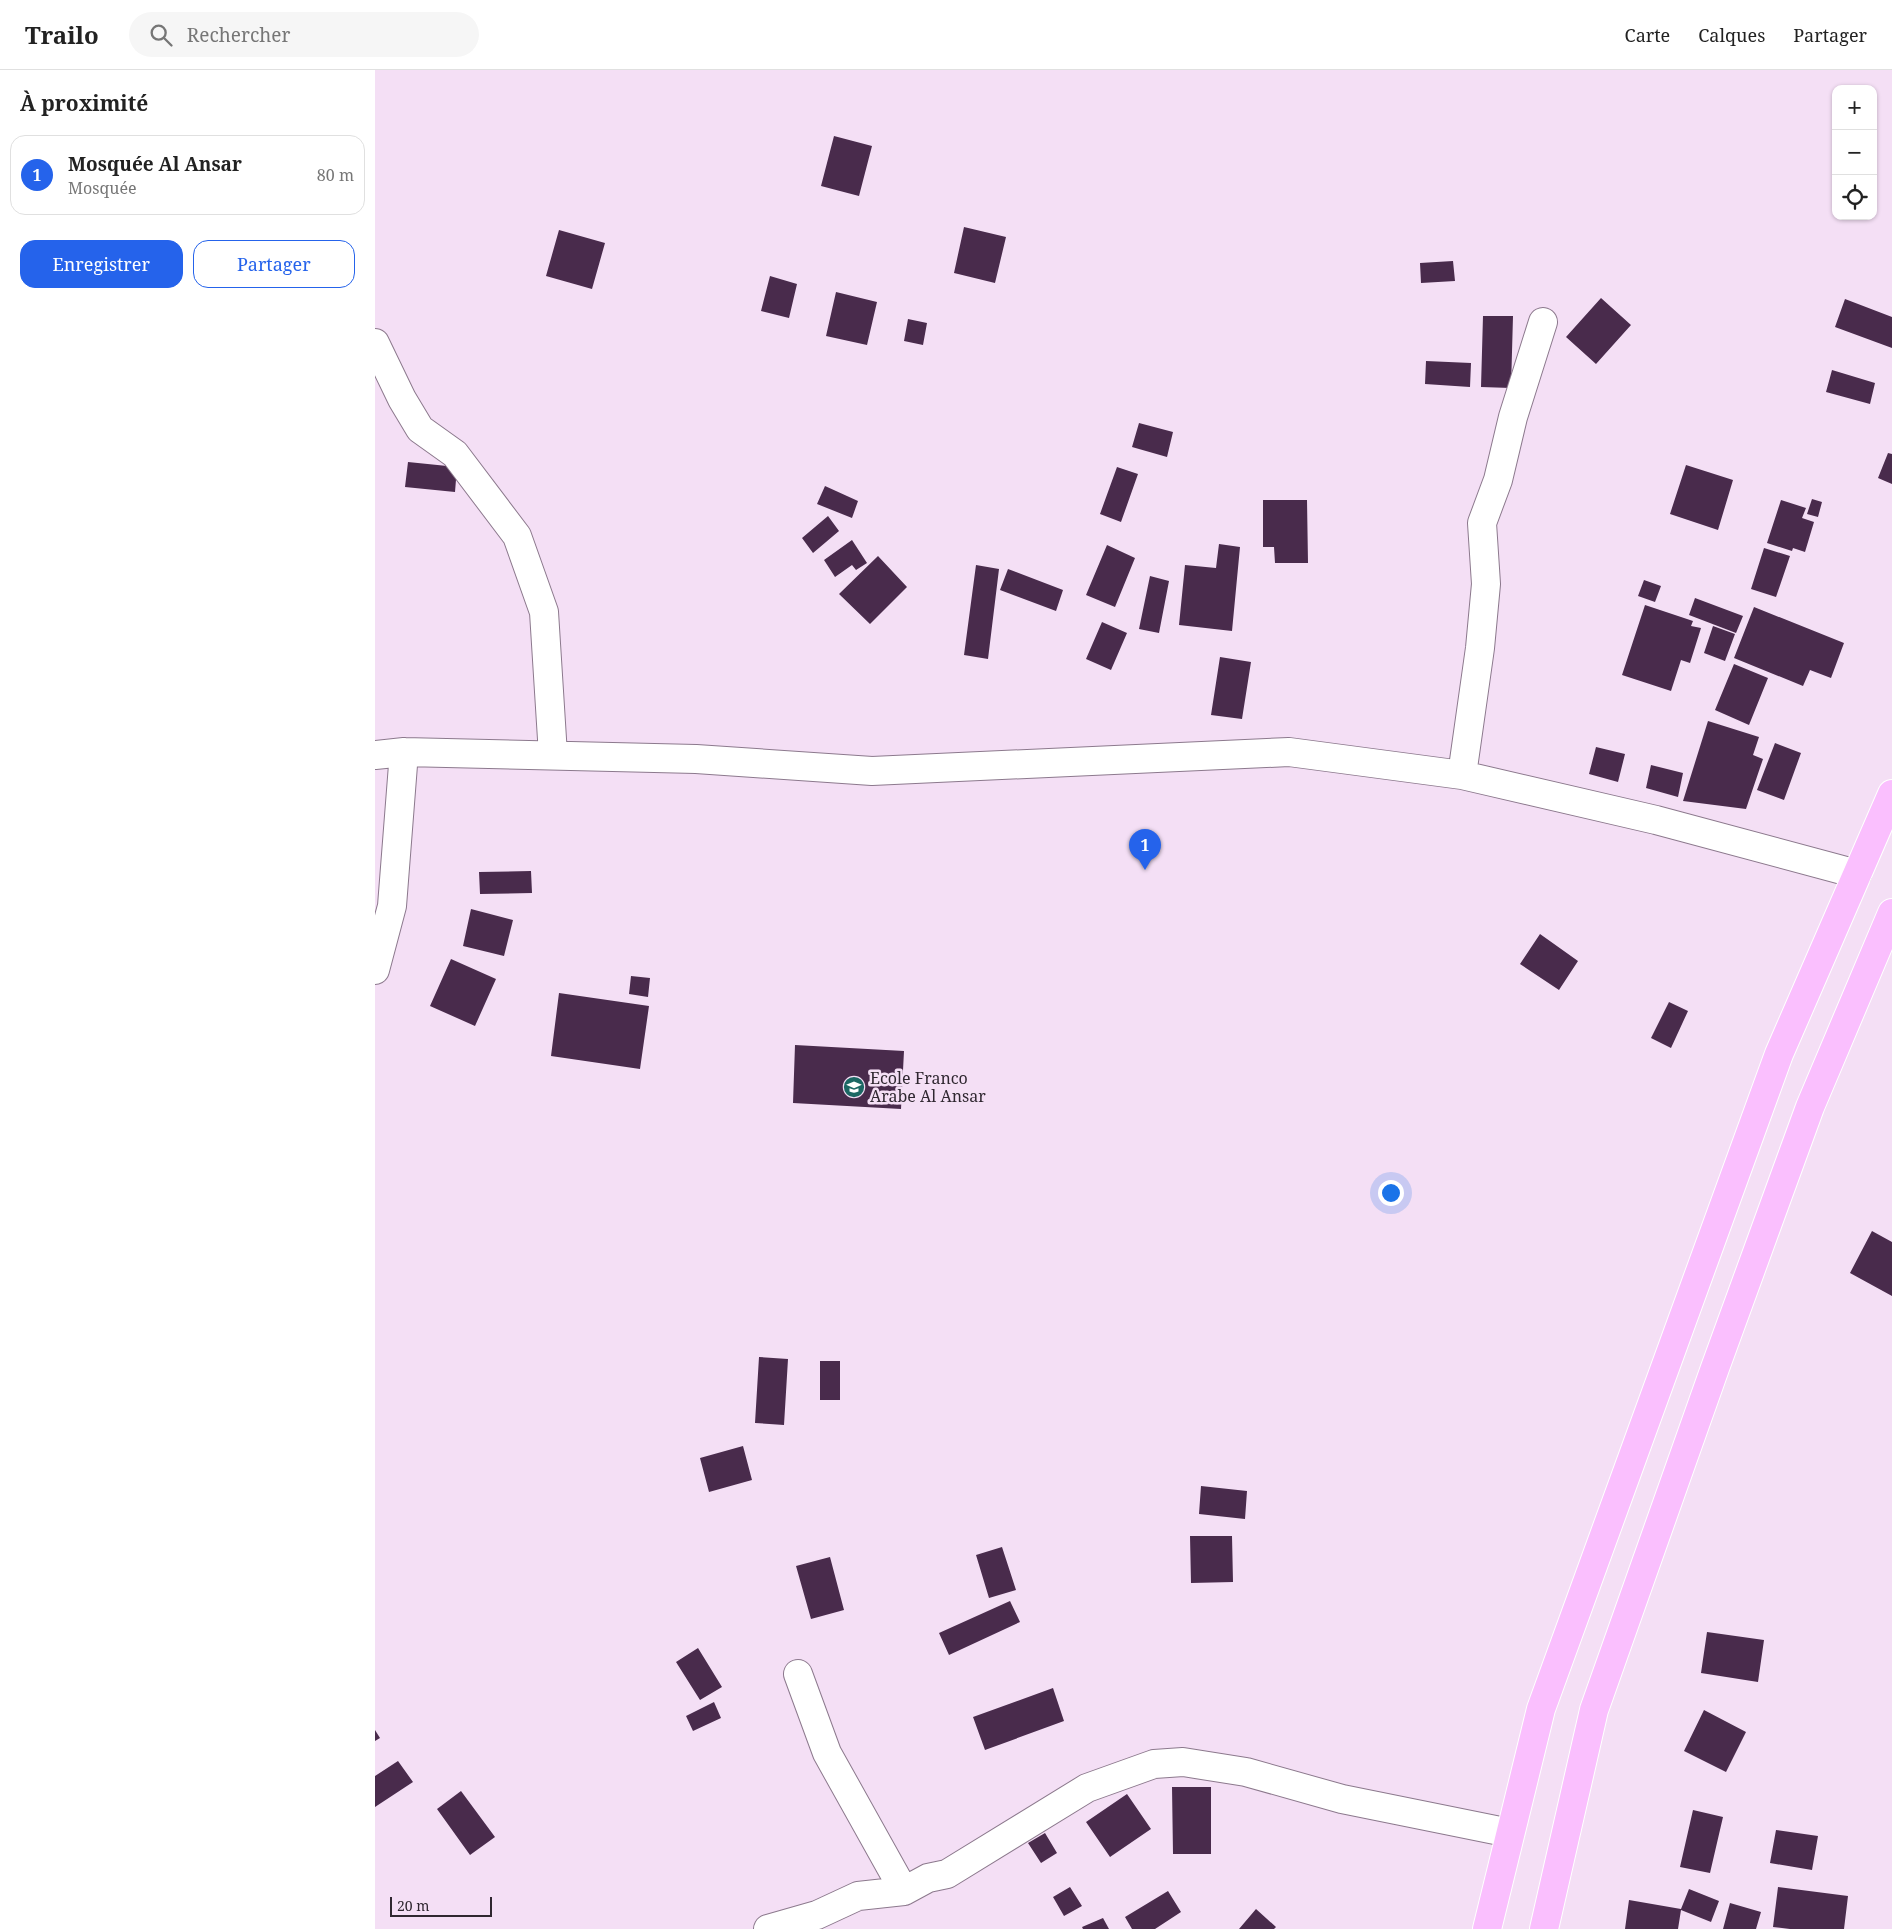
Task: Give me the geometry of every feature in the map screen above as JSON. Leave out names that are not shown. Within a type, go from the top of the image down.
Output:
[{"type":"main road","points":[[1487,1929],[1547,1691],[1779,1054],[1892,794]]},
{"type":"main road","points":[[1544,1929],[1594,1710],[1809,1107],[1889,927]]},
{"type":"street","points":[[1462,776],[1481,648],[1486,584],[1482,523],[1499,480],[1513,417],[1543,322]]},
{"type":"street","points":[[375,343],[419,429],[455,454],[517,536],[544,612],[553,755]]},
{"type":"street","points":[[375,754],[403,752],[696,759],[872,771],[1289,752],[1462,776],[1656,820],[1857,874]]},
{"type":"street","points":[[375,970],[391,906],[403,752]]},
{"type":"street","points":[[798,1674],[827,1753],[904,1891]]},
{"type":"street","points":[[768,1929],[817,1915],[858,1896],[904,1891],[928,1878],[947,1874],[1087,1788],[1154,1764],[1183,1762],[1246,1772],[1341,1799],[1511,1833]]},
{"type":"building","points":[[834,136],[872,146],[859,196],[821,186]]},
{"type":"building","points":[[964,227],[1006,237],[995,283],[954,273]]},
{"type":"building","points":[[559,230],[605,243],[592,289],[546,276]]},
{"type":"building","points":[[1453,261],[1455,281],[1421,283],[1420,263]]},
{"type":"building","points":[[770,276],[797,284],[789,318],[761,311]]},
{"type":"building","points":[[836,292],[877,302],[867,345],[826,336]]},
{"type":"building","points":[[1601,298],[1631,325],[1596,364],[1566,337]]},
{"type":"building","points":[[1845,299],[1892,317],[1892,348],[1835,327]]},
{"type":"building","points":[[1483,316],[1513,316],[1511,388],[1481,387]]},
{"type":"building","points":[[908,319],[927,323],[923,345],[904,341]]},
{"type":"building","points":[[1426,361],[1471,363],[1470,387],[1425,384]]},
{"type":"building","points":[[1832,370],[1875,383],[1870,404],[1826,392]]},
{"type":"building","points":[[1139,423],[1173,432],[1167,457],[1132,447]]},
{"type":"building","points":[[1888,453],[1892,454],[1892,484],[1878,478]]},
{"type":"building","points":[[408,462],[457,467],[455,492],[405,487]]},
{"type":"building","points":[[1686,465],[1733,480],[1718,530],[1670,514]]},
{"type":"building","points":[[1117,467],[1138,474],[1121,522],[1100,514]]},
{"type":"building","points":[[825,486],[858,501],[852,518],[817,504]]},
{"type":"building","points":[[1812,499],[1822,502],[1818,517],[1807,514]]},
{"type":"building","points":[[1263,500],[1307,500],[1308,563],[1275,563],[1274,547],[1263,547]]},
{"type":"building","points":[[1781,500],[1806,508],[1802,518],[1814,522],[1805,552],[1793,548],[1792,551],[1767,543]]},
{"type":"building","points":[[828,516],[839,531],[813,553],[802,538]]},
{"type":"building","points":[[852,540],[867,563],[856,570],[852,565],[835,577],[824,560]]},
{"type":"building","points":[[1219,544],[1240,547],[1232,631],[1179,625],[1185,565],[1216,568]]},
{"type":"building","points":[[1107,545],[1135,558],[1115,607],[1086,595]]},
{"type":"building","points":[[1764,548],[1790,556],[1776,597],[1751,589]]},
{"type":"building","points":[[878,556],[907,587],[870,624],[839,594]]},
{"type":"building","points":[[976,565],[999,569],[988,659],[964,655]]},
{"type":"building","points":[[1008,569],[1063,590],[1056,611],[1000,590]]},
{"type":"building","points":[[1150,576],[1169,581],[1159,633],[1139,629]]},
{"type":"building","points":[[1644,580],[1661,586],[1655,602],[1638,596]]},
{"type":"building","points":[[1695,598],[1743,616],[1736,633],[1689,615]]},
{"type":"building","points":[[1645,605],[1693,621],[1691,626],[1701,628],[1690,663],[1681,660],[1671,691],[1622,675]]},
{"type":"building","points":[[1754,607],[1844,643],[1831,678],[1810,670],[1803,686],[1734,658]]},
{"type":"building","points":[[1102,622],[1127,633],[1111,670],[1086,659]]},
{"type":"building","points":[[1713,626],[1735,634],[1725,661],[1704,653]]},
{"type":"building","points":[[1220,657],[1251,662],[1242,719],[1211,715]]},
{"type":"building","points":[[1734,664],[1768,678],[1749,725],[1715,710]]},
{"type":"building","points":[[1708,721],[1759,737],[1753,755],[1763,759],[1746,809],[1683,801]]},
{"type":"building","points":[[1775,743],[1801,753],[1784,800],[1757,790]]},
{"type":"building","points":[[1596,747],[1625,754],[1618,782],[1589,774]]},
{"type":"building","points":[[1651,765],[1683,773],[1678,797],[1646,788]]},
{"type":"building","points":[[531,871],[532,893],[480,894],[479,872]]},
{"type":"building","points":[[471,909],[513,920],[504,956],[463,946]]},
{"type":"building","points":[[1540,934],[1578,961],[1559,990],[1520,964]]},
{"type":"building","points":[[451,959],[496,979],[475,1026],[430,1006]]},
{"type":"building","points":[[631,976],[650,978],[648,997],[629,994]]},
{"type":"building","points":[[559,993],[649,1006],[640,1069],[551,1056]]},
{"type":"building","points":[[1669,1002],[1688,1011],[1671,1048],[1651,1038]]},
{"type":"building","points":[[795,1045],[904,1051],[901,1109],[793,1103]]},
{"type":"building","points":[[1872,1231],[1892,1242],[1892,1296],[1850,1273]]},
{"type":"building","points":[[759,1357],[788,1359],[784,1425],[755,1423]]},
{"type":"building","points":[[820,1361],[840,1361],[840,1400],[820,1400]]},
{"type":"building","points":[[743,1446],[752,1480],[709,1492],[700,1458]]},
{"type":"building","points":[[1201,1486],[1247,1491],[1245,1519],[1199,1514]]},
{"type":"building","points":[[1190,1536],[1232,1536],[1233,1582],[1191,1583]]},
{"type":"building","points":[[1002,1547],[1016,1590],[989,1598],[976,1555]]},
{"type":"building","points":[[830,1557],[844,1610],[811,1619],[796,1566]]},
{"type":"building","points":[[1010,1601],[1020,1622],[949,1655],[939,1633]]},
{"type":"building","points":[[1707,1632],[1764,1640],[1758,1682],[1701,1673]]},
{"type":"building","points":[[698,1648],[722,1687],[700,1700],[676,1662]]},
{"type":"building","points":[[1053,1688],[1064,1721],[985,1750],[973,1717]]},
{"type":"building","points":[[714,1702],[721,1718],[693,1731],[686,1716]]},
{"type":"building","points":[[1704,1710],[1746,1732],[1726,1772],[1684,1751]]},
{"type":"building","points":[[375,1730],[380,1738],[375,1741]]},
{"type":"building","points":[[398,1761],[413,1782],[375,1807],[375,1776]]},
{"type":"building","points":[[1172,1787],[1211,1787],[1211,1854],[1173,1854]]},
{"type":"building","points":[[461,1791],[495,1837],[470,1855],[437,1809]]},
{"type":"building","points":[[1127,1794],[1151,1829],[1110,1857],[1086,1822]]},
{"type":"building","points":[[1693,1810],[1723,1817],[1710,1873],[1680,1867]]},
{"type":"building","points":[[1776,1830],[1818,1836],[1812,1870],[1770,1863]]},
{"type":"building","points":[[1045,1833],[1057,1853],[1041,1863],[1028,1843]]},
{"type":"building","points":[[1070,1887],[1082,1906],[1064,1916],[1053,1897]]},
{"type":"building","points":[[1778,1887],[1848,1896],[1844,1929],[1790,1929],[1773,1927]]},
{"type":"building","points":[[1689,1889],[1719,1901],[1711,1922],[1681,1910],[1678,1929],[1625,1929],[1629,1900],[1681,1909]]},
{"type":"building","points":[[1168,1891],[1181,1912],[1155,1929],[1132,1929],[1125,1917]]},
{"type":"building","points":[[1730,1903],[1761,1912],[1756,1929],[1723,1929]]},
{"type":"building","points":[[1256,1909],[1276,1927],[1274,1929],[1239,1929]]},
{"type":"building","points":[[1103,1918],[1109,1929],[1083,1929],[1082,1927]]},
{"type":"place","name":"Mosquée Al Ansar","points":[[1145,870]]},
{"type":"place","name":"Ecole Franco Arabe Al Ansar","points":[[854,1087]]}]
